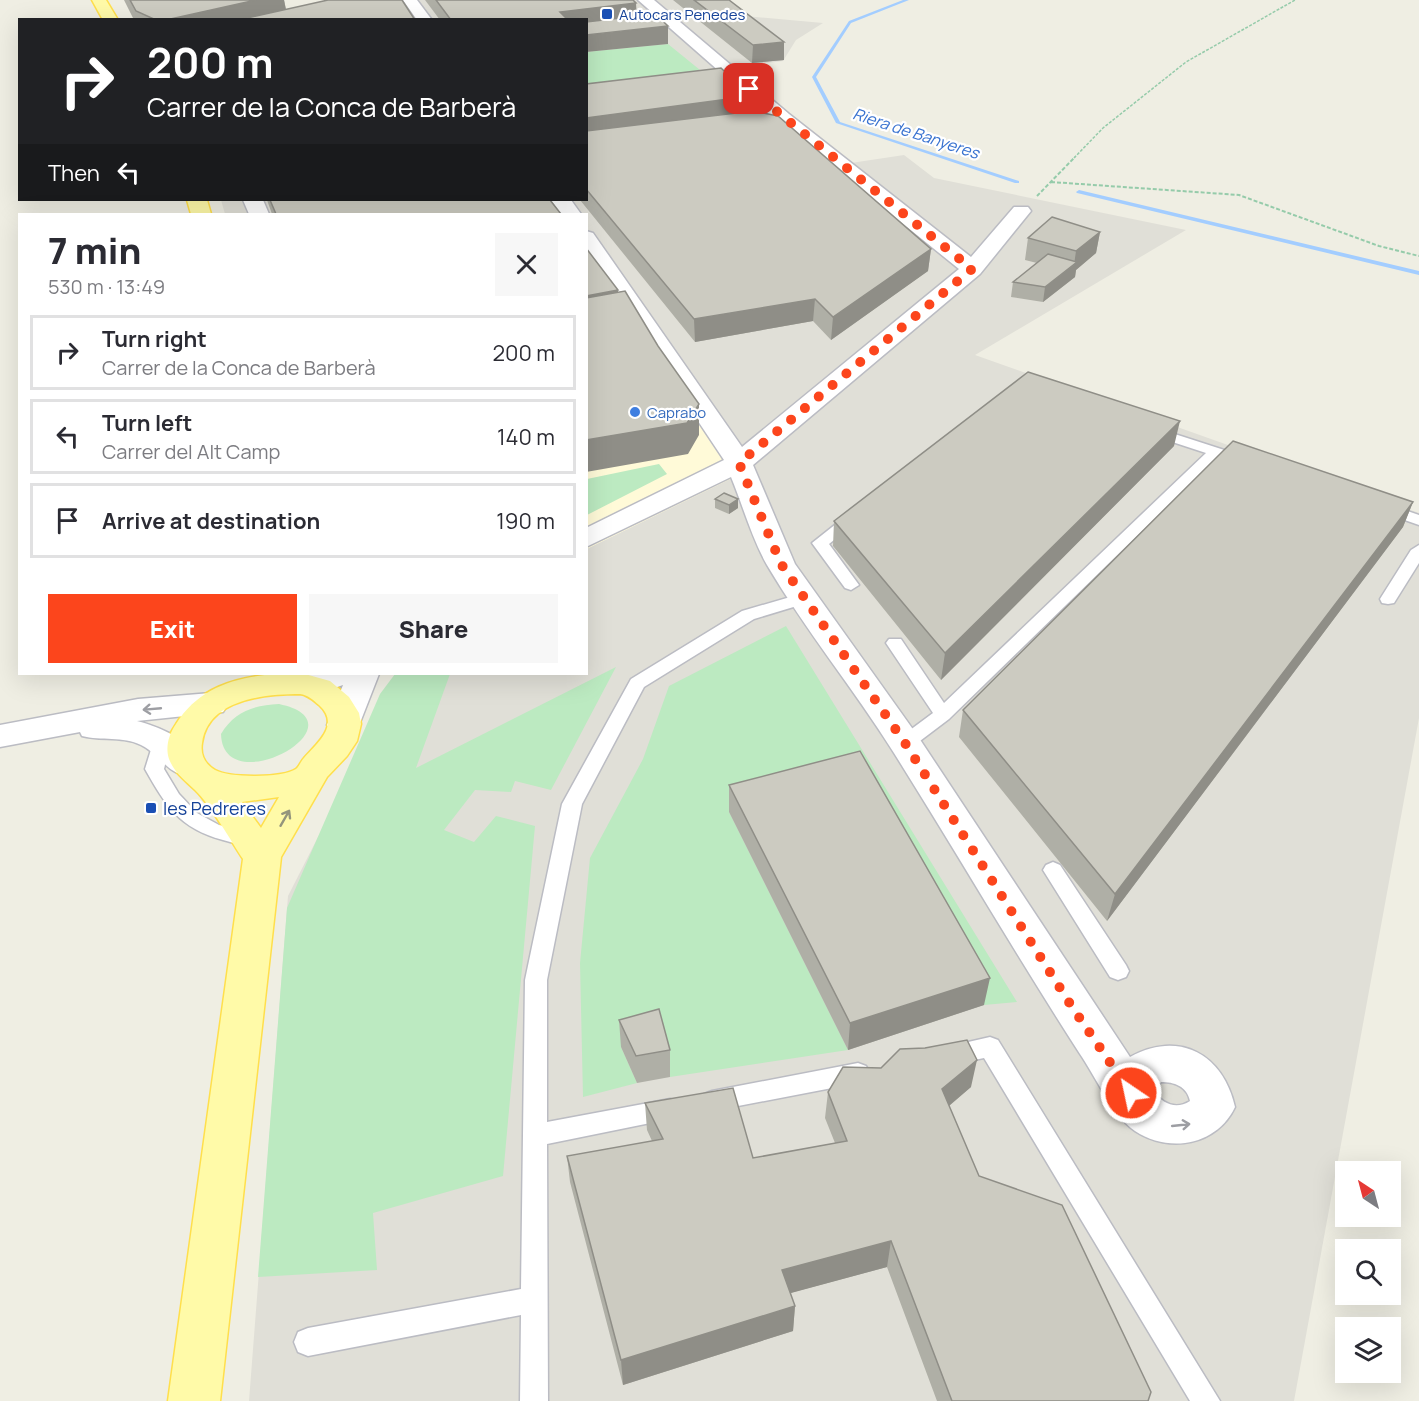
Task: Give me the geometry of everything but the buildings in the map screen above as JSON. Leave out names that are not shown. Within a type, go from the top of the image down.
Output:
[{"type":"main road","points":[[99,0],[110,18]]},
{"type":"main road","points":[[195,1401],[255,848],[308,779],[310,771],[325,760],[339,743],[344,725],[340,708],[335,701],[310,679],[230,690],[185,733],[183,757],[255,848]]},
{"type":"main road","points":[[198,774],[249,789],[308,779]]},
{"type":"street","points":[[410,0],[424,18]]},
{"type":"street","points":[[645,0],[783,118],[972,269]]},
{"type":"street","points":[[760,121],[783,118]]},
{"type":"street","points":[[562,201],[571,213]]},
{"type":"street","points":[[588,538],[739,463],[972,269],[1021,211]]},
{"type":"street","points":[[588,240],[739,463],[781,564],[905,743],[1119,1068]]},
{"type":"street","points":[[344,725],[363,675]]},
{"type":"street","points":[[0,736],[230,690]]},
{"type":"street","points":[[47,728],[115,727],[153,737],[198,774]]},
{"type":"lane","points":[[1136,425],[1261,467]]},
{"type":"lane","points":[[905,743],[944,715],[1215,452]]},
{"type":"lane","points":[[1374,505],[1419,520]]},
{"type":"lane","points":[[851,585],[820,543],[859,513]]},
{"type":"lane","points":[[1388,599],[1419,550]]},
{"type":"lane","points":[[534,1401],[536,980],[572,804],[637,682],[748,615],[804,598]]},
{"type":"lane","points":[[895,643],[944,715]]},
{"type":"lane","points":[[161,744],[154,769],[171,798],[190,820],[255,848]]},
{"type":"lane","points":[[1053,870],[1118,971]]},
{"type":"lane","points":[[932,1059],[990,1047],[1206,1401]]},
{"type":"lane","points":[[536,1135],[885,1068]]},
{"type":"lane","points":[[308,1342],[534,1300]]},
{"type":"path","points":[[1295,0],[1186,62],[1103,128],[1051,182],[1239,195],[1379,246],[1419,256]]},
{"type":"shaded area","points":[[355,0],[722,0],[744,16],[823,23],[796,40],[783,61],[731,68],[851,163],[904,155],[934,178],[1186,230],[975,355],[1419,513],[1419,718],[1338,1161],[1335,1161],[1335,1177],[1294,1401],[249,1401],[288,896],[400,675],[588,675],[588,549],[745,472],[628,311],[588,319],[588,213],[225,213],[221,201],[588,201],[588,18],[261,18]]},
{"type":"shaded area","points":[[628,311],[746,472],[588,549],[588,319]]},
{"type":"green space","points":[[668,44],[721,87],[588,103],[588,52]]},
{"type":"green space","points":[[659,464],[667,474],[588,514],[588,479]]},
{"type":"green space","points":[[786,626],[1017,1002],[984,1005],[858,778],[729,812],[848,1050],[670,1077],[661,1036],[621,1047],[637,1083],[583,1097],[580,963],[590,858],[643,759],[669,686]]},
{"type":"green space","points":[[616,667],[551,790],[515,781],[511,792],[475,790],[444,830],[474,842],[496,816],[535,826],[503,1176],[373,1213],[377,1270],[258,1277],[287,908],[380,694],[394,675],[450,675],[416,768]]},
{"type":"green space","points":[[279,704],[302,714],[308,727],[301,740],[284,752],[264,760],[244,762],[228,754],[221,734],[232,720],[253,708]]},
{"type":"waterway","name":"Riera de Banyeres","points":[[907,0],[850,22],[814,77],[838,123],[1017,182]]},
{"type":"waterway","name":"Riera de Banyeres","points":[[1079,192],[1419,273]]},
{"type":"place","name":"Autocars Penedes","points":[[607,14]]},
{"type":"place","name":"Caprabo","points":[[635,412]]},
{"type":"place","name":"les Pedreres","points":[[151,808]]},
{"type":"route","points":[[749,89],[972,269],[739,463],[781,564],[905,743],[1072,1007],[1131,1093]]}]
